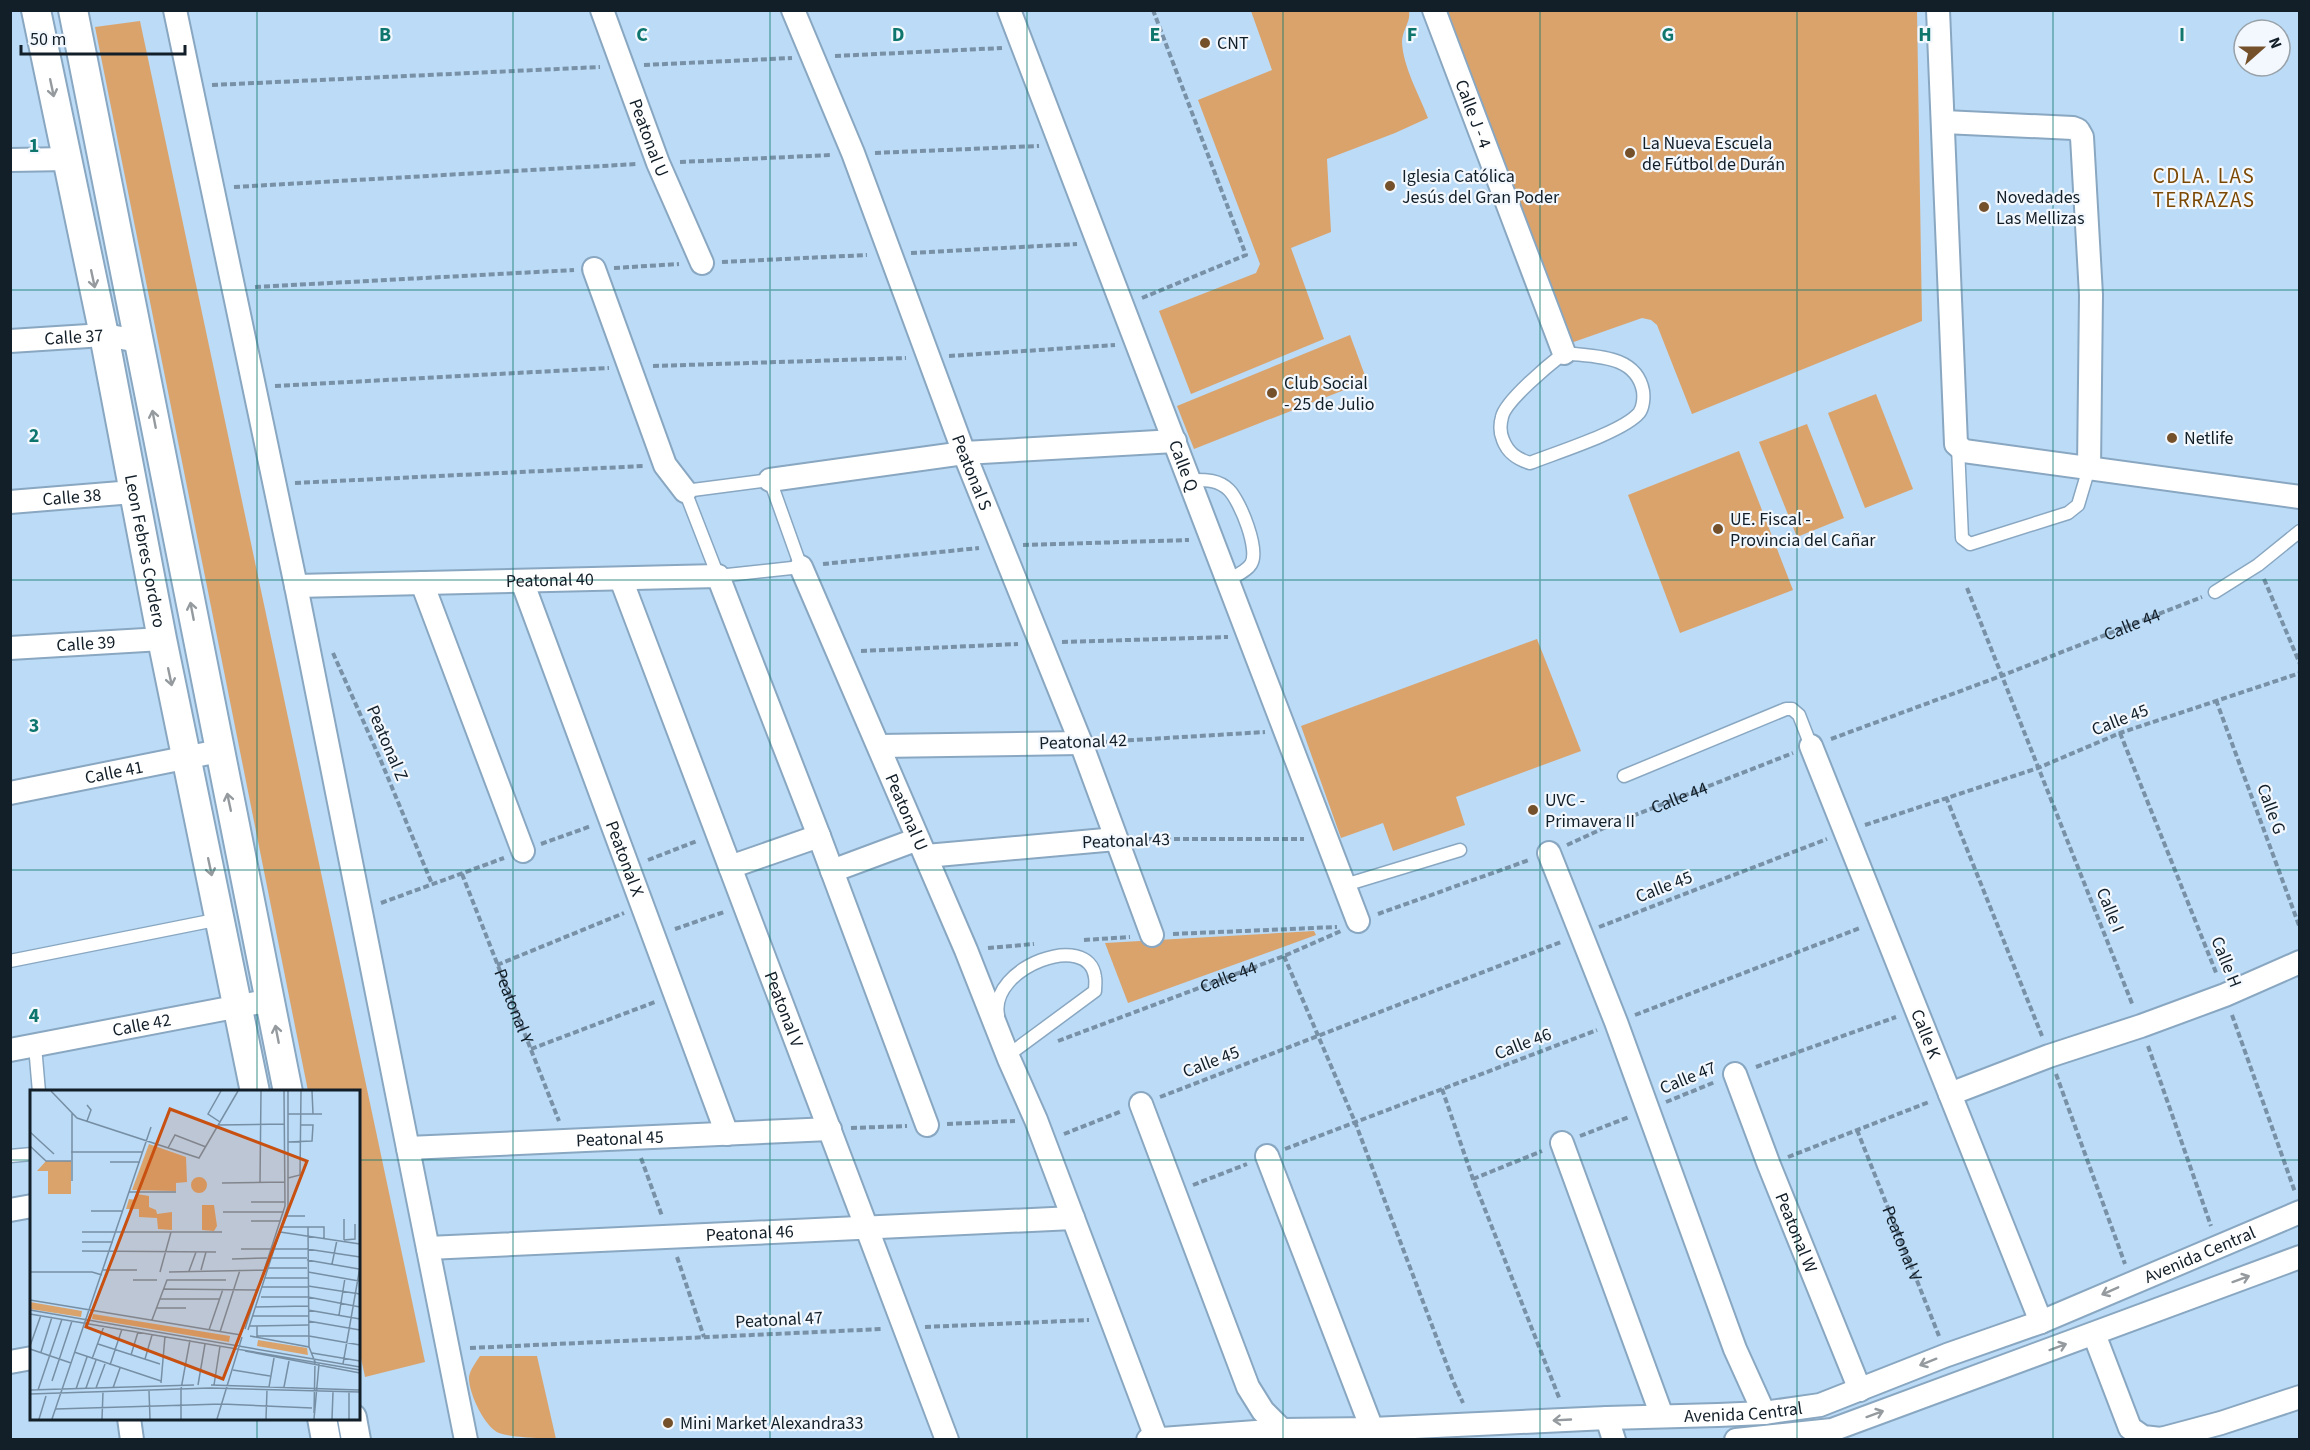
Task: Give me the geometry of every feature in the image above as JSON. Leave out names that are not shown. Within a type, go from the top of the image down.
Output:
[{"type":"street","name":"Leon Febres Cordero","points":[[36,10],[104,335],[162,639],[240,1006],[255,1090]]},
{"type":"street","name":"Leon Febres Cordero","points":[[73,10],[288,1090]]},
{"type":"street","points":[[175,10],[296,586],[466,1440]]},
{"type":"street","name":"Peatonal U","points":[[602,10],[658,163],[702,263]]},
{"type":"street","name":"Peatonal S","points":[[794,10],[853,153],[964,453],[1081,743],[1152,935]]},
{"type":"street","name":"Calle Q","points":[[1009,10],[1358,921]]},
{"type":"street","name":"Calle J - 4","points":[[1434,10],[1564,353]]},
{"type":"street","points":[[1938,10],[1956,444],[1958,447],[1964,451],[2300,497]]},
{"type":"street","points":[[1944,122],[2073,128],[2078,130],[2082,136],[2091,295],[2089,468]]},
{"type":"street","points":[[10,160],[68,159]]},
{"type":"street","points":[[594,269],[665,465],[685,491]]},
{"type":"street","name":"Calle 37","points":[[10,341],[104,335],[139,341]]},
{"type":"street","points":[[770,480],[964,453],[1175,441]]},
{"type":"street","name":"Calle 38","points":[[10,502],[134,492]]},
{"type":"street","name":"Peatonal U","points":[[801,567],[1010,1056],[1157,1439]]},
{"type":"street","points":[[718,576],[819,836],[927,1125]]},
{"type":"street","name":"Peatonal 40","points":[[296,586],[718,576]]},
{"type":"street","name":"Peatonal V","points":[[621,579],[948,1440]]},
{"type":"street","name":"Peatonal X","points":[[522,581],[727,1134]]},
{"type":"street","points":[[422,583],[523,851]]},
{"type":"street","name":"Calle 39","points":[[10,648],[162,639]]},
{"type":"street","name":"Peatonal 42","points":[[879,746],[1081,743]]},
{"type":"street","name":"Calle K","points":[[1812,746],[2041,1322]]},
{"type":"street","name":"Calle 41","points":[[10,793],[219,751]]},
{"type":"street","points":[[730,867],[819,836]]},
{"type":"street","name":"Peatonal 43","points":[[832,871],[922,848],[1116,839]]},
{"type":"street","points":[[1549,853],[1616,1022],[1735,1349],[1764,1413]]},
{"type":"street","points":[[1950,1094],[2049,1056],[2225,995],[2300,962]]},
{"type":"street","name":"Calle 42","points":[[10,1050],[271,1000]]},
{"type":"street","name":"Peatonal W","points":[[1735,1074],[1769,1165],[1860,1390]]},
{"type":"street","points":[[1141,1104],[1248,1387],[1263,1411],[1282,1430]]},
{"type":"street","name":"Peatonal 45","points":[[408,1148],[830,1129]]},
{"type":"street","points":[[1562,1143],[1662,1416]]},
{"type":"street","points":[[1268,1156],[1372,1429]]},
{"type":"street","name":"Avenida Central","points":[[1148,1440],[1282,1430],[1372,1429],[1568,1420],[1611,1429],[1662,1416],[1764,1413],[1821,1405],[1947,1355],[2041,1322],[2218,1246],[2298,1202]]},
{"type":"street","points":[[10,1210],[30,1206]]},
{"type":"street","name":"Peatonal 46","points":[[428,1248],[1073,1218]]},
{"type":"street","name":"Avenida Central","points":[[1736,1440],[1834,1435],[2300,1257]]},
{"type":"street","points":[[2094,1334],[2130,1428],[2143,1437],[2161,1439],[2221,1423],[2300,1397]]},
{"type":"street","points":[[10,1362],[30,1358]]},
{"type":"street","points":[[129,1420],[132,1440]]},
{"type":"street","points":[[322,1420],[326,1440]]},
{"type":"street","points":[[352,1420],[356,1440]]},
{"type":"lane","points":[[1564,353],[1619,361],[1630,366],[1641,383],[1644,399],[1639,413],[1611,431],[1550,455],[1530,462],[1518,459],[1506,447],[1501,434],[1502,415],[1534,379],[1564,353]]},
{"type":"lane","points":[[1958,447],[1962,538],[1970,544],[2068,513],[2078,505],[2089,468]]},
{"type":"lane","points":[[1190,480],[1210,479],[1229,490],[1241,511],[1255,555],[1251,566],[1228,580]]},
{"type":"lane","points":[[718,576],[685,491],[770,480],[801,567]]},
{"type":"lane","points":[[2215,592],[2258,565],[2300,531]]},
{"type":"lane","name":"Peatonal 40","points":[[718,576],[801,567]]},
{"type":"lane","points":[[1624,776],[1786,709],[1792,709],[1798,715],[1812,746]]},
{"type":"lane","points":[[1345,885],[1460,850]]},
{"type":"lane","points":[[10,961],[221,919]]},
{"type":"lane","points":[[1078,956],[1088,962],[1096,975],[1095,991],[1010,1056],[996,1006],[1001,990],[1018,973],[1040,959],[1078,956]]},
{"type":"lane","points":[[35,1046],[39,1090]]},
{"type":"lane","points":[[10,1156],[30,1154]]},
{"type":"path","points":[[1123,305],[1246,255],[1153,10]]},
{"type":"path","points":[[234,289],[1099,243]]},
{"type":"path","points":[[254,387],[629,367],[928,358],[1137,343]]},
{"type":"path","points":[[274,484],[665,465]]},
{"type":"path","points":[[2258,565],[2300,664]]},
{"type":"path","name":"Calle I","points":[[1967,588],[2141,1026],[2218,1246]]},
{"type":"path","name":"Calle 44","points":[[1053,1043],[1284,956],[1352,926],[1358,921],[1549,853],[1617,822],[2215,592]]},
{"type":"path","name":"Peatonal Z","points":[[333,652],[432,884]]},
{"type":"path","name":"Calle 45","points":[[1044,1142],[1845,832],[2038,768],[2120,733],[2300,673]]},
{"type":"path","name":"Calle G","points":[[2216,700],[2300,928]]},
{"type":"path","name":"Peatonal 42","points":[[1081,743],[1286,731]]},
{"type":"path","name":"Calle H","points":[[2120,733],[2225,995],[2298,1202]]},
{"type":"path","points":[[360,910],[610,818]]},
{"type":"path","points":[[628,867],[718,834]]},
{"type":"path","name":"Peatonal 43","points":[[1116,839],[1328,838]]},
{"type":"path","name":"Peatonal Y","points":[[462,874],[567,1141]]},
{"type":"path","points":[[654,937],[744,904]]},
{"type":"path","points":[[497,965],[642,905]]},
{"type":"path","name":"Calle 46","points":[[1174,1192],[1881,921]]},
{"type":"path","points":[[1284,956],[1355,1122],[1453,1381]]},
{"type":"path","points":[[531,1050],[675,994]]},
{"type":"path","name":"Calle 47","points":[[1473,1179],[1735,1074],[1916,1010]]},
{"type":"path","points":[[1442,1089],[1473,1179],[1568,1420]]},
{"type":"path","points":[[1769,1165],[1950,1094]]},
{"type":"path","name":"Peatonal V","points":[[1857,1130],[1947,1355]]},
{"type":"path","name":"Peatonal 47","points":[[448,1349],[1111,1319]]},
{"type":"shaded area","points":[[1343,10],[1344,12],[1351,10],[1409,11],[1409,19],[1402,38],[1403,51],[1408,71],[1428,118],[1327,159],[1331,232],[1291,248],[1324,339],[1191,394],[1159,311],[1256,273],[1260,264],[1198,100],[1272,70],[1251,11]]},
{"type":"shaded area","points":[[1439,11],[1917,11],[1922,321],[1692,414],[1657,325],[1651,320],[1642,318],[1568,344]]},
{"type":"shaded area","points":[[140,21],[425,1362],[365,1377],[360,1353],[360,1090],[308,1090],[95,27]]},
{"type":"shaded area","name":"Club Social - 25 de Julio","points":[[1350,335],[1367,381],[1194,449],[1177,406]]},
{"type":"shaded area","points":[[1876,394],[1913,489],[1865,508],[1828,413]]},
{"type":"shaded area","points":[[1807,424],[1844,518],[1797,537],[1759,442]]},
{"type":"shaded area","points":[[1739,451],[1793,590],[1680,633],[1628,495]]},
{"type":"shaded area","points":[[1537,639],[1581,751],[1456,797],[1465,825],[1393,851],[1383,823],[1341,838],[1301,726]]},
{"type":"shaded area","points":[[1314,931],[1316,935],[1128,1003],[1105,943]]},
{"type":"shaded area","points":[[480,1356],[537,1356],[556,1439],[505,1435],[488,1424],[478,1409],[469,1384],[469,1377]]},
{"type":"place","name":"CNT","points":[[1205,43]]},
{"type":"place","name":"La Nueva Escuela de Fútbol de Durán","points":[[1630,153]]},
{"type":"place","name":"Iglesia Católica Jesús del Gran Poder","points":[[1390,186]]},
{"type":"place","name":"Novedades Las Mellizas","points":[[1984,207]]},
{"type":"place","name":"Club Social - 25 de Julio","points":[[1272,393]]},
{"type":"place","name":"Netlife","points":[[2172,438]]},
{"type":"place","name":"UE. Fiscal - Provincia del Cañar","points":[[1718,529]]},
{"type":"place","name":"UVC - Primavera II","points":[[1533,810]]},
{"type":"place","name":"Mini Market Alexandra33","points":[[668,1423]]},
{"type":"district","name":"CDLA. LAS TERRAZAS","points":[[2204,188]]}]
